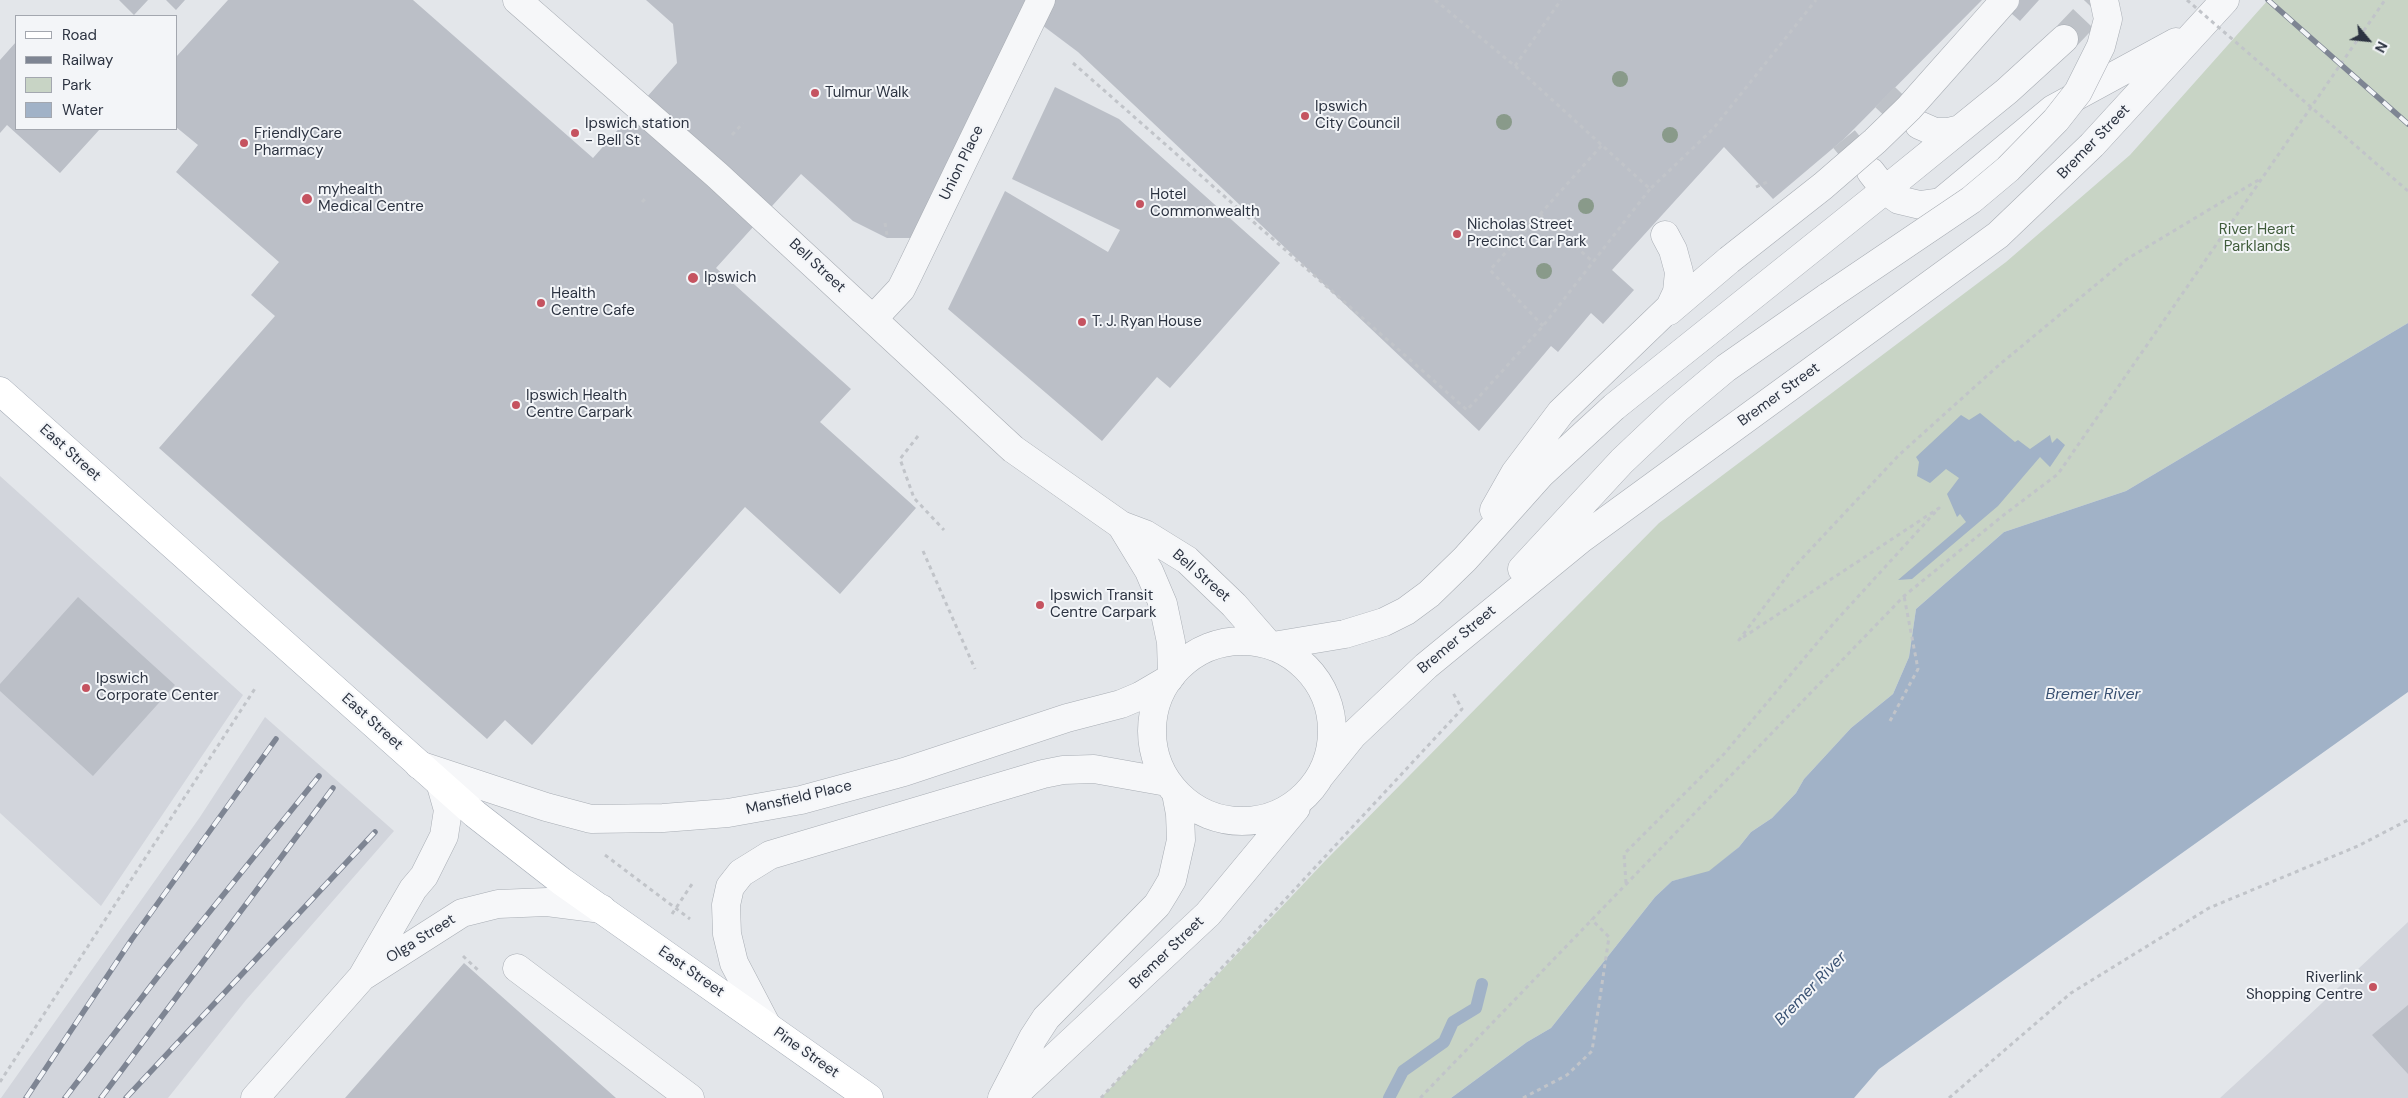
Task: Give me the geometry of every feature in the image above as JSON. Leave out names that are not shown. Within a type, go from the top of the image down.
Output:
[{"type":"main road","name":"East Street","points":[[0,391],[419,764],[515,846],[767,1026]]},
{"type":"main road","name":"Pine Street","points":[[767,1026],[869,1098]]},
{"type":"street","name":"Bell Street","points":[[517,0],[717,175],[1022,456],[1121,525],[1145,534],[1187,560],[1234,605],[1271,645]]},
{"type":"street","name":"Union Place","points":[[873,318],[901,289],[1041,0]]},
{"type":"street","points":[[1465,559],[1515,473],[1561,412],[1589,383],[1656,322],[1729,260],[1823,186],[1876,141],[1939,75],[2005,0]]},
{"type":"street","points":[[1441,654],[1649,434],[1726,368],[1971,200],[2008,169],[2056,120],[2078,92],[2098,52],[2108,19],[2104,0]]},
{"type":"street","name":"Bremer Street","points":[[1012,1098],[1208,914],[1353,736],[1441,654],[1581,539],[1952,270],[1998,234],[2087,151],[2225,0]]},
{"type":"street","points":[[1878,181],[1906,202],[1920,205],[1941,202],[2053,109],[2160,53],[2202,26]]},
{"type":"street","points":[[1002,1098],[1033,1038],[1046,1018],[1154,909],[1172,880],[1181,840],[1180,814],[1172,788],[1160,768],[1152,738],[1156,707],[1170,677],[1192,656],[1216,645],[1243,641],[1271,645],[1345,634],[1384,622],[1406,611],[1428,594],[1465,559],[1541,474],[1614,407],[1878,181],[1960,129],[2037,65],[2064,39]]},
{"type":"street","points":[[1919,126],[1935,132],[1948,132],[1960,129]]},
{"type":"street","points":[[1656,322],[1670,307],[1677,292],[1679,281],[1676,256],[1665,235]]},
{"type":"street","name":"Bell Street","points":[[1121,525],[1149,571],[1163,604],[1171,642],[1170,677]]},
{"type":"street","points":[[767,1026],[734,963],[727,934],[726,905],[730,887],[741,873],[770,855],[1043,774],[1063,770],[1094,769],[1172,788],[1199,811],[1213,817],[1242,822],[1271,817],[1297,803],[1314,784],[1328,760],[1332,743],[1330,708],[1319,684],[1303,664],[1271,645]]},
{"type":"street","name":"Mansfield Place","points":[[419,764],[546,807],[591,819],[680,818],[728,813],[801,800],[904,772],[1067,718],[1121,704],[1140,696],[1170,677]]},
{"type":"street","name":"Olga Street","points":[[255,1098],[362,977],[413,890],[424,876],[444,836],[448,810],[440,782]]},
{"type":"street","name":"Olga Street","points":[[362,977],[462,913],[498,904],[547,902],[602,909]]},
{"type":"street","points":[[517,968],[690,1098]]},
{"type":"path","points":[[1435,0],[1514,66],[1650,188]]},
{"type":"path","points":[[1514,66],[1561,0]]},
{"type":"path","points":[[1073,63],[1467,410],[1544,326],[1650,188],[1713,129],[1816,0]]},
{"type":"path","points":[[2187,0],[2408,191]]},
{"type":"path","points":[[1420,1098],[1904,596],[2005,514],[2058,474],[2385,0]]},
{"type":"path","points":[[732,135],[743,123]]},
{"type":"path","points":[[1544,326],[1490,270],[1602,145]]},
{"type":"path","points":[[1626,884],[1624,854],[1724,754],[1833,624],[1939,508],[1739,640],[1794,567],[1893,462],[1999,365],[2127,259],[2263,178]]},
{"type":"path","points":[[642,202],[646,198]]},
{"type":"path","points":[[1540,214],[1593,262]]},
{"type":"path","points":[[918,436],[900,459],[914,498],[944,530]]},
{"type":"path","points":[[922,551],[976,669]]},
{"type":"path","points":[[1890,721],[1918,669],[1904,596]]},
{"type":"path","points":[[1101,1098],[1462,709],[1441,654]]},
{"type":"path","points":[[0,1082],[256,687]]},
{"type":"path","points":[[1949,1098],[2071,993],[2209,908],[2358,846],[2408,820]]},
{"type":"path","points":[[602,853],[691,920]]},
{"type":"path","points":[[1523,1098],[1567,1075],[1592,1051],[1608,937],[1591,919]]},
{"type":"shaded area","points":[[0,476],[243,695],[101,906],[0,813]]},
{"type":"shaded area","points":[[265,717],[394,831],[246,1000],[168,1098],[1,1098],[200,817]]},
{"type":"shaded area","name":"Riverlink Shopping Centre","points":[[2408,922],[2408,1098],[2220,1098],[2270,1052]]},
{"type":"green space","name":"River Heart Parklands","points":[[2268,0],[2408,0],[2408,323],[2126,491],[2004,532],[1916,609],[1909,657],[1893,694],[1851,728],[1804,779],[1796,793],[1772,818],[1751,832],[1739,847],[1709,872],[1672,881],[1655,897],[1551,1028],[1527,1042],[1451,1098],[1101,1098],[1326,860],[1659,523],[2006,262],[2130,155]]},
{"type":"water","name":"Bremer River","points":[[2408,323],[2408,692],[1879,1069],[1854,1098],[1451,1098],[1527,1042],[1551,1028],[1655,897],[1672,881],[1709,871],[1739,847],[1751,832],[1772,818],[1796,793],[1804,779],[1851,728],[1893,694],[1909,657],[1916,609],[2004,532],[2126,491]]},
{"type":"water","points":[[1980,413],[2015,442],[2018,440],[2030,449],[2050,435],[2052,443],[2057,438],[2065,445],[2050,467],[2040,457],[1998,506],[1912,579],[1898,580],[1966,522],[1960,514],[1957,517],[1947,494],[1959,478],[1946,469],[1930,483],[1917,476],[1919,462],[1916,457],[1961,415],[1969,420]]},
{"type":"building","points":[[119,0],[148,0],[134,15]]},
{"type":"building","points":[[166,0],[185,0],[176,10]]},
{"type":"building","points":[[228,0],[413,0],[593,158],[677,63],[673,24],[646,0],[1982,0],[1844,139],[1773,199],[1724,147],[1612,270],[1634,290],[1603,324],[1591,313],[1558,352],[1551,346],[1479,431],[1078,52],[1030,16],[923,238],[887,238],[853,221],[801,174],[716,268],[851,389],[820,422],[916,508],[840,594],[745,507],[532,745],[505,720],[487,739],[159,448],[275,316],[251,295],[279,262],[176,172],[198,145],[178,129],[178,55]]},
{"type":"building","points":[[1996,0],[2039,0],[2020,21]]},
{"type":"building","points":[[15,43],[15,130],[99,130],[60,173],[7,125],[0,133],[0,60]]},
{"type":"building","points":[[1055,87],[1119,119],[1280,263],[1170,388],[1157,377],[1102,441],[948,309],[1005,191],[1108,252],[1120,230],[1012,179]]},
{"type":"building","name":"Ipswich Corporate Center","points":[[78,597],[175,685],[93,776],[0,691],[0,684]]},
{"type":"building","points":[[464,963],[616,1098],[345,1098]]},
{"type":"building","points":[[2408,1005],[2408,1074],[2372,1035]]},
{"type":"waterway","points":[[1389,1098],[1403,1071],[1444,1042],[1453,1022],[1476,1008],[1482,984]]},
{"type":"tunnel","points":[[2064,39],[2101,0]]},
{"type":"tunnel","points":[[1885,97],[1907,118],[1919,125]]},
{"type":"tunnel","points":[[1844,139],[1871,172]]},
{"type":"railway","points":[[2268,0],[2408,124]]},
{"type":"railway","points":[[26,1098],[132,939],[276,739]]},
{"type":"railway","points":[[65,1098],[166,966],[319,776]]},
{"type":"railway","points":[[101,1098],[333,788]]},
{"type":"railway","points":[[126,1098],[375,832]]},
{"type":"place","name":"Tulmur Walk","points":[[815,93]]},
{"type":"place","name":"Ipswich City Council","points":[[1305,116]]},
{"type":"place","name":"Ipswich station - Bell St","points":[[575,133]]},
{"type":"place","name":"FriendlyCare Pharmacy","points":[[244,143]]},
{"type":"place","name":"myhealth Medical Centre","points":[[307,199]]},
{"type":"place","name":"Hotel Commonwealth","points":[[1140,204]]},
{"type":"place","name":"Nicholas Street Precinct Car Park","points":[[1457,234]]},
{"type":"place","name":"Ipswich","points":[[693,278]]},
{"type":"place","name":"Health Centre Cafe","points":[[541,303]]},
{"type":"place","name":"T. J. Ryan House","points":[[1082,322]]},
{"type":"place","name":"Ipswich Health Centre Carpark","points":[[516,405]]},
{"type":"place","name":"Ipswich Transit Centre Carpark","points":[[1040,605]]},
{"type":"place","name":"Ipswich Corporate Center","points":[[86,688]]},
{"type":"place","name":"Riverlink Shopping Centre","points":[[2373,987]]}]
